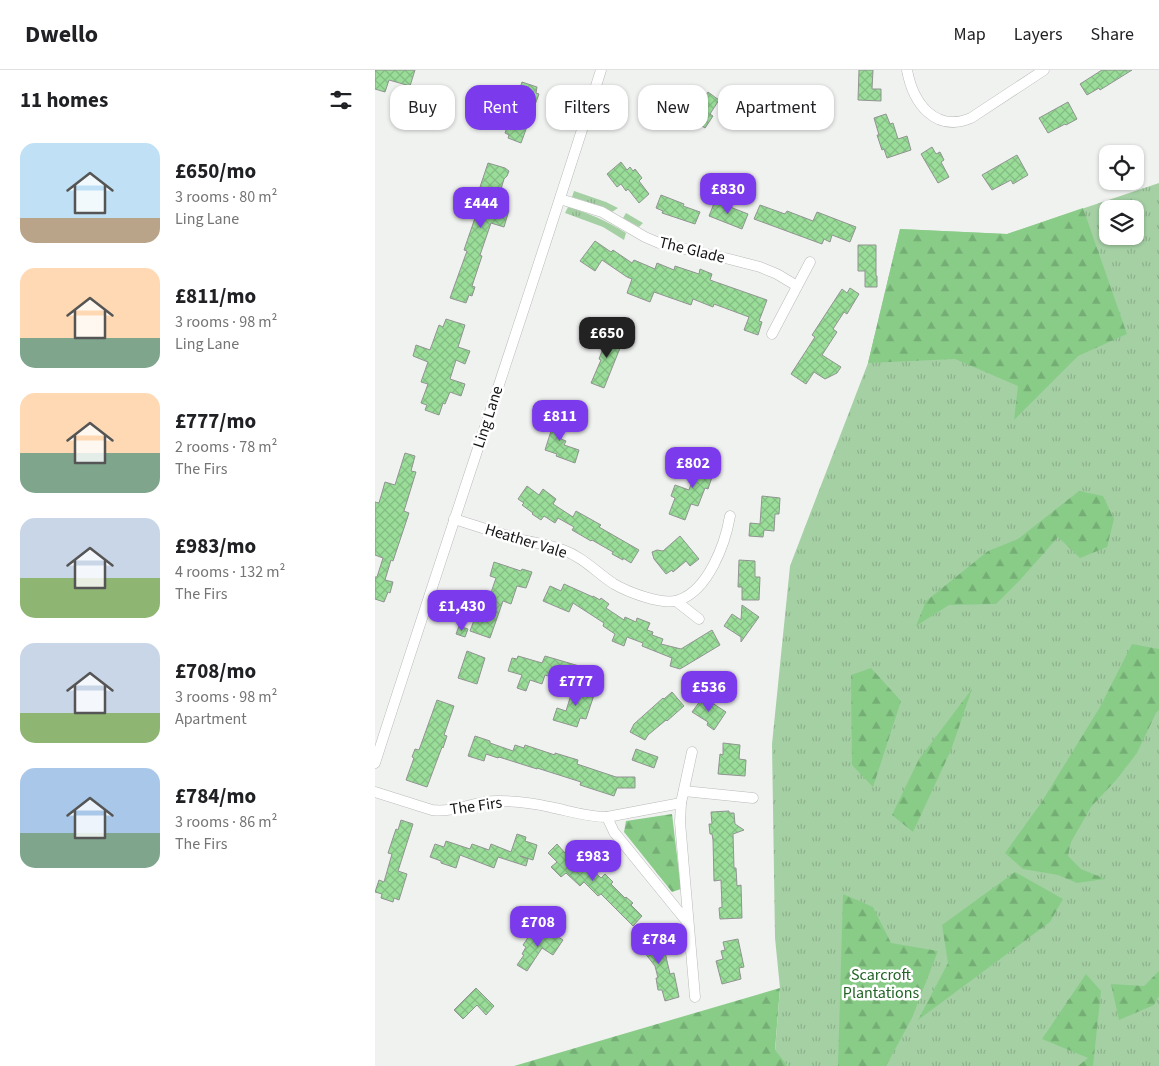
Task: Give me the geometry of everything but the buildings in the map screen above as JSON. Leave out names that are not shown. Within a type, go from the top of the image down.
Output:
[{"type":"street","name":"Ling Lane","points":[[375,763],[601,70]]},
{"type":"street","points":[[907,70],[912,88],[927,112],[934,118],[953,123],[971,118],[1044,70]]},
{"type":"street","name":"The Glade","points":[[560,199],[602,212],[659,243],[761,268],[777,274],[797,286]]},
{"type":"street","points":[[772,334],[810,262]]},
{"type":"street","points":[[699,619],[677,601],[691,595],[706,578],[722,549],[730,516]]},
{"type":"street","name":"Heather Vale","points":[[454,520],[521,540],[564,550],[614,584],[635,594],[655,600],[677,601]]},
{"type":"street","points":[[692,752],[681,804],[680,822],[695,997]]},
{"type":"street","points":[[684,791],[753,798]]},
{"type":"street","name":"The Firs","points":[[375,792],[432,810],[441,811],[457,809],[475,803],[504,801],[532,804],[582,815],[607,817],[681,804]]},
{"type":"street","points":[[607,817],[614,832],[688,923]]},
{"type":"green space","points":[[1159,183],[1159,1066],[788,1066],[775,1051],[780,988],[775,938],[772,744],[790,566],[868,363],[900,229],[1007,234],[1099,203],[1099,245],[1144,245],[1144,200],[1108,200],[1138,190],[1144,190],[1144,188]]},
{"type":"green space","points":[[574,191],[618,208],[612,212],[604,207],[572,197]]},
{"type":"green space","points":[[568,207],[584,212],[618,228],[626,233],[624,240],[603,227],[565,213]]},
{"type":"green space","points":[[1083,208],[1127,334],[1078,356],[1014,420],[1018,386],[955,359],[868,363],[900,229],[1007,234]]},
{"type":"green space","points":[[626,213],[643,223],[639,227],[623,218]]},
{"type":"green space","points":[[1079,491],[1103,496],[1114,519],[1107,547],[1080,558],[1058,537],[996,604],[949,605],[916,626],[926,601],[988,551],[1018,539]]},
{"type":"green space","points":[[1132,644],[1159,649],[1159,710],[1137,753],[1117,779],[1091,807],[1071,842],[1068,856],[1081,869],[1105,879],[1077,883],[1058,875],[1023,869],[1005,853],[1041,803],[1100,707]]},
{"type":"green space","points":[[871,668],[901,701],[873,787],[852,765],[851,675]]},
{"type":"green space","points":[[972,689],[951,750],[913,832],[892,815],[919,759]]},
{"type":"green space","points":[[672,814],[681,889],[672,892],[624,832],[626,821]]},
{"type":"green space","points":[[1015,872],[1063,899],[1050,922],[918,1020],[948,963],[942,925]]},
{"type":"green space","name":"Scarcroft Plantations","points":[[843,894],[873,907],[891,943],[938,951],[912,1018],[886,1066],[838,1066]]},
{"type":"green space","points":[[1159,971],[1159,996],[1154,1005],[1119,1020],[1111,984],[1144,986]]},
{"type":"green space","points":[[1086,974],[1101,991],[1093,1066],[1078,1066],[1088,1058],[1042,1039]]},
{"type":"green space","points":[[780,988],[775,1050],[788,1066],[514,1066]]}]
